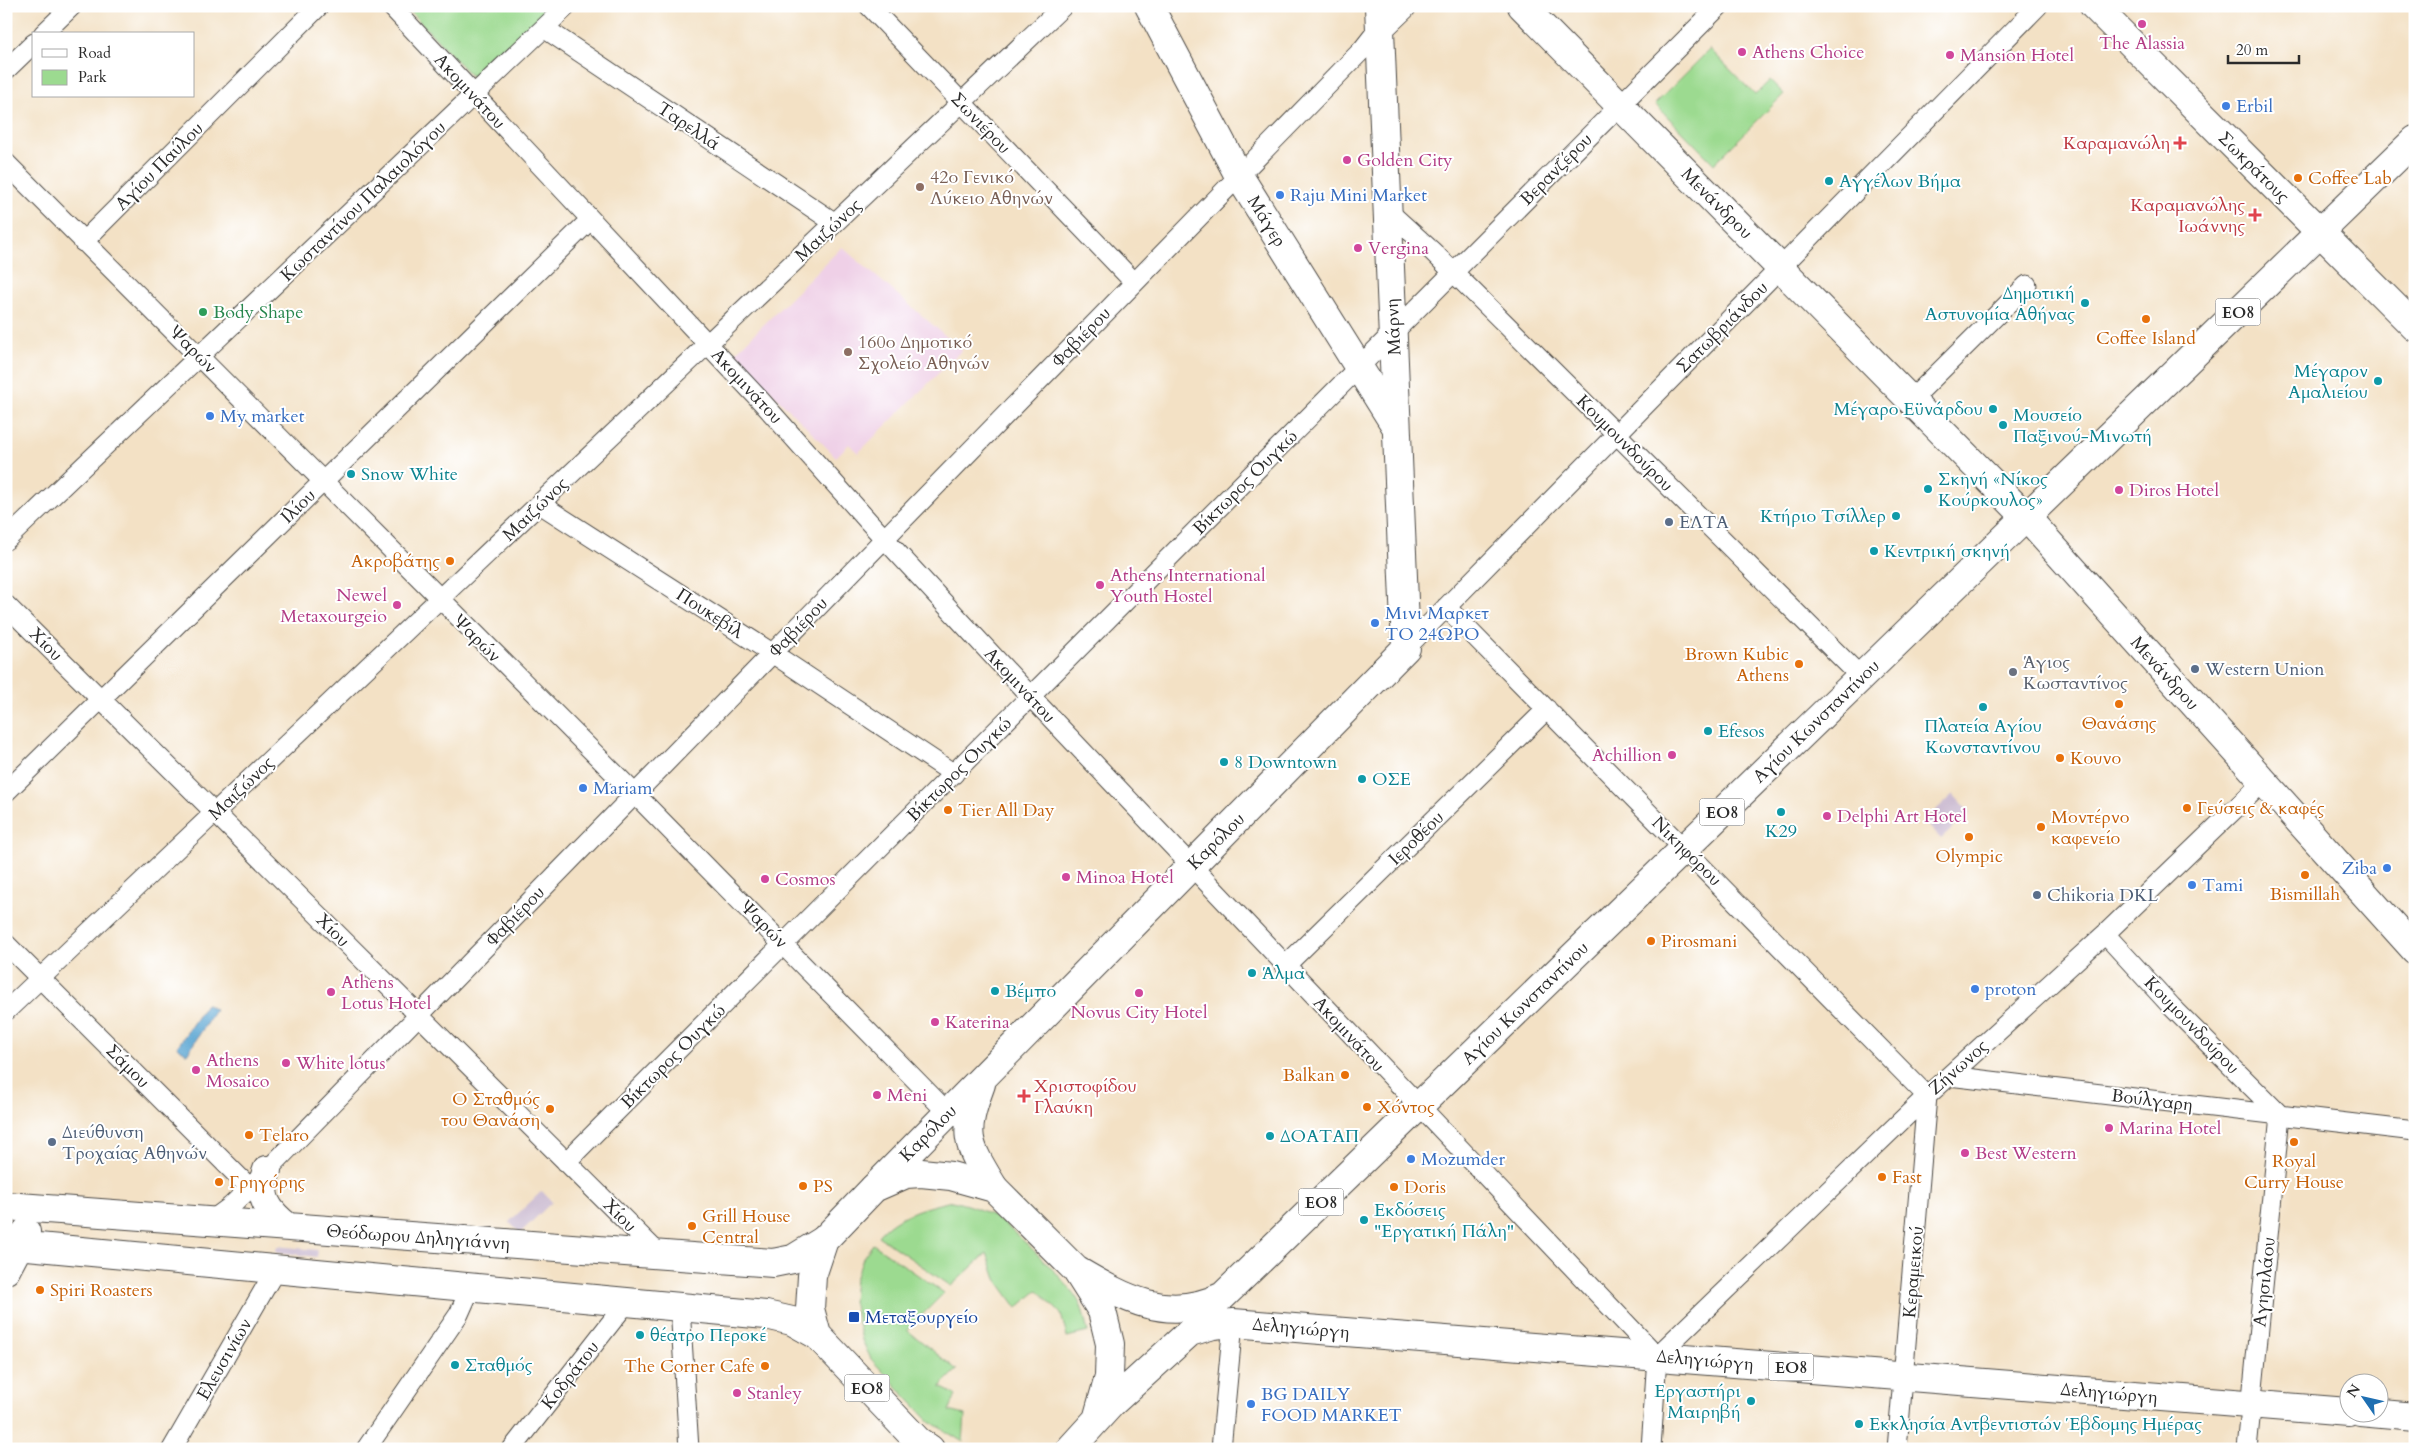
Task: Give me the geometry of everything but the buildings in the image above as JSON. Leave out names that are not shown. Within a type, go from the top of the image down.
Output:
[{"type":"main road","name":"Μάγερ","points":[[1149,6],[1239,176],[1389,411],[1397,428]]},
{"type":"main road","points":[[1379,17],[1402,6]]},
{"type":"main road","name":"Μενάνδρου","points":[[1522,6],[2026,517],[2415,950]]},
{"type":"main road","name":"Σωκράτους","points":[[2094,6],[2415,327]]},
{"type":"main road","name":"Μάρνη","points":[[1379,17],[1406,648]]},
{"type":"main road","name":"Αγίου Κωνσταντίνου","points":[[1076,1270],[1105,1287],[1153,1306],[1172,1309],[1192,1307],[1216,1300],[1230,1289],[2415,140]]},
{"type":"main road","name":"Καρόλου","points":[[874,1188],[1406,648]]},
{"type":"main road","name":"Καρόλου","points":[[983,1077],[972,1110],[968,1135],[976,1158],[994,1188]]},
{"type":"main road","name":"ΕΟ8","points":[[924,1446],[817,1336],[810,1309],[812,1276],[824,1240],[874,1188],[893,1178],[921,1173],[951,1176],[994,1188],[1076,1270],[1102,1312],[1110,1344],[1109,1377],[1097,1420],[1070,1449]]},
{"type":"main road","points":[[258,1179],[263,1188],[269,1211],[288,1227]]},
{"type":"main road","points":[[6,1270],[13,1245],[16,1210]]},
{"type":"main road","name":"Θεόδωρου Δηληγιάννη","points":[[16,1210],[211,1221],[773,1263],[793,1259],[824,1240]]},
{"type":"main road","points":[[13,1245],[766,1315],[792,1322],[817,1336]]},
{"type":"main road","name":"Δεληγιώργη","points":[[1097,1420],[1130,1386],[1190,1332],[1213,1325],[1233,1322],[2338,1411]]},
{"type":"main road","points":[[2388,1415],[2415,1417]]},
{"type":"street","points":[[45,32],[72,6]]},
{"type":"street","name":"Αγίου Παύλου","points":[[83,242],[319,6]]},
{"type":"street","name":"Ακομινάτου","points":[[391,6],[708,344],[884,539],[1031,697],[1418,1107],[1657,1356]]},
{"type":"street","name":"Κωσταντίνου Παλαιολόγου","points":[[6,540],[567,6]]},
{"type":"street","name":"Σωνιέρου","points":[[869,6],[1134,282]]},
{"type":"street","name":"Μαιζώνος","points":[[6,1011],[1063,6]]},
{"type":"street","name":"Βερανζέρου","points":[[1393,333],[1719,6]]},
{"type":"street","name":"Σατωβριάνδου","points":[[1406,648],[2038,6]]},
{"type":"street","name":"Φαβιέρου","points":[[211,1221],[230,1207],[258,1179],[1362,50],[1379,17]]},
{"type":"street","name":"Ταρελλά","points":[[544,28],[835,224]]},
{"type":"street","points":[[6,70],[32,45]]},
{"type":"street","name":"Ψαρών","points":[[6,163],[83,242],[200,356],[439,600],[784,944],[948,1113]]},
{"type":"street","name":"Κουμουνδούρου","points":[[1388,211],[1453,272],[1861,677]]},
{"type":"street","name":"Ιλίου","points":[[6,792],[590,220]]},
{"type":"street","points":[[1911,400],[2027,285]]},
{"type":"street","name":"Βίκτωρος Ουγκώ","points":[[566,1162],[1393,333]]},
{"type":"street","name":"Πουκεβίλ","points":[[540,504],[772,653],[954,774]]},
{"type":"street","name":"Χίου","points":[[6,605],[659,1254]]},
{"type":"street","name":"Νικηφόρου","points":[[1446,607],[1927,1096]]},
{"type":"street","name":"Ιεροθέου","points":[[1285,966],[1547,710]]},
{"type":"street","name":"Ζήνωνος","points":[[1657,1356],[1927,1096],[2105,934],[2263,782]]},
{"type":"street","name":"Κουμουνδούρου","points":[[2105,934],[2172,1007],[2280,1114]]},
{"type":"street","name":"Σάμου","points":[[6,944],[258,1179]]},
{"type":"street","name":"Βούλγαρη","points":[[1949,1076],[2415,1131]]},
{"type":"street","name":"Κεραμεικού","points":[[1897,1449],[1927,1096]]},
{"type":"street","name":"Αγησιλάου","points":[[2247,1449],[2280,1114]]},
{"type":"street","name":"Ελευσινίων","points":[[172,1449],[276,1269]]},
{"type":"street","points":[[366,1449],[459,1314],[471,1287]]},
{"type":"street","name":"Κοδράτου","points":[[512,1449],[627,1302]]},
{"type":"street","points":[[680,1307],[689,1449]]},
{"type":"street","points":[[1221,1449],[1233,1322]]},
{"type":"street","points":[[1651,1449],[1657,1356]]},
{"type":"shaded area","name":"160ο Δημοτικό Σχολείο Αθηνών","points":[[842,247],[962,350],[858,453],[849,444],[836,457],[734,354]]},
{"type":"shaded area","points":[[1953,794],[1970,813],[1941,839],[1924,821]]},
{"type":"shaded area","points":[[542,1191],[552,1202],[520,1233],[509,1222]]},
{"type":"shaded area","points":[[277,1246],[317,1250],[317,1257],[276,1252]]},
{"type":"green space","points":[[405,6],[551,6],[473,78]]},
{"type":"green space","points":[[1710,49],[1755,95],[1770,80],[1784,94],[1714,164],[1655,104]]},
{"type":"green space","points":[[952,1201],[990,1215],[1015,1233],[1041,1257],[1074,1294],[1079,1302],[1088,1332],[1067,1337],[1061,1314],[1038,1290],[1017,1308],[996,1279],[987,1253],[951,1286],[878,1236],[885,1228],[902,1217],[922,1209]]},
{"type":"green space","points":[[873,1244],[944,1293],[907,1330],[957,1370],[940,1387],[956,1395],[949,1411],[965,1415],[963,1442],[929,1421],[871,1359],[862,1340],[853,1301],[855,1278],[864,1256]]},
{"type":"water","points":[[206,1004],[215,1010],[187,1054],[177,1047]]},
{"type":"place","name":"The Alassia","points":[[2142,24]]},
{"type":"place","name":"Athens Choice","points":[[1742,52]]},
{"type":"place","name":"Mansion Hotel","points":[[1950,55]]},
{"type":"place","name":"Erbil","points":[[2226,106]]},
{"type":"place","name":"Καραμανώλη","points":[[2180,143]]},
{"type":"place","name":"Golden City","points":[[1347,160]]},
{"type":"place","name":"Coffee Lab","points":[[2298,178]]},
{"type":"place","name":"Αγγέλων Βήμα","points":[[1829,181]]},
{"type":"place","name":"42ο Γενικό Λύκειο Αθηνών","points":[[920,187]]},
{"type":"place","name":"Raju Mini Market","points":[[1280,195]]},
{"type":"place","name":"Καραμανώλης Ιωάννης","points":[[2255,215]]},
{"type":"place","name":"Vergina","points":[[1358,248]]},
{"type":"place","name":"Δημοτική Αστυνομία Αθήνας","points":[[2085,303]]},
{"type":"place","name":"Body Shape","points":[[203,312]]},
{"type":"place","name":"Coffee Island","points":[[2146,319]]},
{"type":"place","name":"160ο Δημοτικό Σχολείο Αθηνών","points":[[848,352]]},
{"type":"place","name":"Μέγαρον Αμαλιείου","points":[[2378,381]]},
{"type":"place","name":"Μέγαρο Εϋνάρδου","points":[[1993,409]]},
{"type":"place","name":"My market","points":[[210,416]]},
{"type":"place","name":"Μουσείο Παξινού-Μινωτή","points":[[2003,425]]},
{"type":"place","name":"Snow White","points":[[351,474]]},
{"type":"place","name":"Σκηνή «Νίκος Κούρκουλος»","points":[[1928,489]]},
{"type":"place","name":"Diros Hotel","points":[[2119,490]]},
{"type":"place","name":"Κτήριο Τσίλλερ","points":[[1896,516]]},
{"type":"place","name":"ΕΛΤΑ","points":[[1669,522]]},
{"type":"place","name":"Κεντρική σκηνή","points":[[1874,551]]},
{"type":"place","name":"Ακροβάτης","points":[[450,561]]},
{"type":"place","name":"Athens International Youth Hostel","points":[[1100,585]]},
{"type":"place","name":"Newel Metaxourgeio","points":[[397,605]]},
{"type":"place","name":"Μινι Μαρκετ ΤΟ 24ΩΡΟ","points":[[1375,623]]},
{"type":"place","name":"Brown Kubic Athens","points":[[1799,664]]},
{"type":"place","name":"Western Union","points":[[2195,669]]},
{"type":"place","name":"Άγιος Κωσταντίνος","points":[[2013,672]]},
{"type":"place","name":"Θανάσης","points":[[2119,704]]},
{"type":"place","name":"Πλατεία Αγίου Κωνσταντίνου","points":[[1983,707]]},
{"type":"place","name":"Efesos","points":[[1708,731]]},
{"type":"place","name":"Achillion","points":[[1672,755]]},
{"type":"place","name":"Κουνο","points":[[2060,758]]},
{"type":"place","name":"8 Downtown","points":[[1224,762]]},
{"type":"place","name":"ΟΣΕ","points":[[1362,779]]},
{"type":"place","name":"Mariam","points":[[583,788]]},
{"type":"place","name":"Γεύσεις & καφές","points":[[2187,808]]},
{"type":"place","name":"Tier All Day","points":[[948,810]]},
{"type":"place","name":"Κ29","points":[[1781,812]]},
{"type":"place","name":"Delphi Art Hotel","points":[[1827,816]]},
{"type":"place","name":"Μοντέρνο καφενείο","points":[[2041,827]]},
{"type":"place","name":"Olympic","points":[[1969,837]]},
{"type":"place","name":"Ziba","points":[[2387,868]]},
{"type":"place","name":"Bismillah","points":[[2305,875]]},
{"type":"place","name":"Minoa Hotel","points":[[1066,877]]},
{"type":"place","name":"Cosmos","points":[[765,879]]},
{"type":"place","name":"Tami","points":[[2192,885]]},
{"type":"place","name":"Chikoria DKL","points":[[2037,895]]},
{"type":"place","name":"Pirosmani","points":[[1651,941]]},
{"type":"place","name":"Άλμα","points":[[1252,973]]},
{"type":"place","name":"proton","points":[[1975,989]]},
{"type":"place","name":"Βέμπο","points":[[995,991]]},
{"type":"place","name":"Athens Lotus Hotel","points":[[331,992]]},
{"type":"place","name":"Novus City Hotel","points":[[1139,993]]},
{"type":"place","name":"Katerina","points":[[935,1022]]},
{"type":"place","name":"White lotus","points":[[286,1063]]},
{"type":"place","name":"Athens Mosaico","points":[[196,1070]]},
{"type":"place","name":"Balkan","points":[[1345,1075]]},
{"type":"place","name":"Meni","points":[[877,1095]]},
{"type":"place","name":"Χριστοφίδου Γλαύκη","points":[[1024,1096]]},
{"type":"place","name":"Χόντος","points":[[1367,1107]]},
{"type":"place","name":"Ο Σταθμός του Θανάση","points":[[550,1109]]},
{"type":"place","name":"Marina Hotel","points":[[2109,1128]]},
{"type":"place","name":"Telaro","points":[[249,1135]]},
{"type":"place","name":"ΔΟΑΤΑΠ","points":[[1270,1136]]},
{"type":"place","name":"Διεύθυνση Τροχαίας Αθηνών","points":[[52,1142]]},
{"type":"place","name":"Royal Curry House","points":[[2294,1142]]},
{"type":"place","name":"Best Western","points":[[1965,1153]]},
{"type":"place","name":"Mozumder","points":[[1411,1159]]},
{"type":"place","name":"Fast","points":[[1882,1177]]},
{"type":"place","name":"Γρηγόρης","points":[[219,1182]]},
{"type":"place","name":"PS","points":[[803,1186]]},
{"type":"place","name":"Doris","points":[[1394,1187]]},
{"type":"place","name":"Εκδόσεις \"Εργατική Πάλη\"","points":[[1364,1220]]},
{"type":"place","name":"Grill House Central","points":[[692,1226]]},
{"type":"place","name":"Spiri Roasters","points":[[40,1290]]},
{"type":"place","name":"Μεταξουργείο","points":[[854,1317]]},
{"type":"place","name":"θέατρο Περοκέ","points":[[640,1335]]},
{"type":"place","name":"Σταθμός","points":[[455,1365]]},
{"type":"place","name":"The Corner Cafe","points":[[765,1366]]},
{"type":"place","name":"Stanley","points":[[737,1393]]},
{"type":"place","name":"Εργαστήρι Μαιρηβή","points":[[1751,1401]]},
{"type":"place","name":"BG DAILY FOOD MARKET","points":[[1251,1404]]},
{"type":"place","name":"Εκκλησία Αντβεντιστών Έβδομης Ημέρας","points":[[1859,1424]]}]
